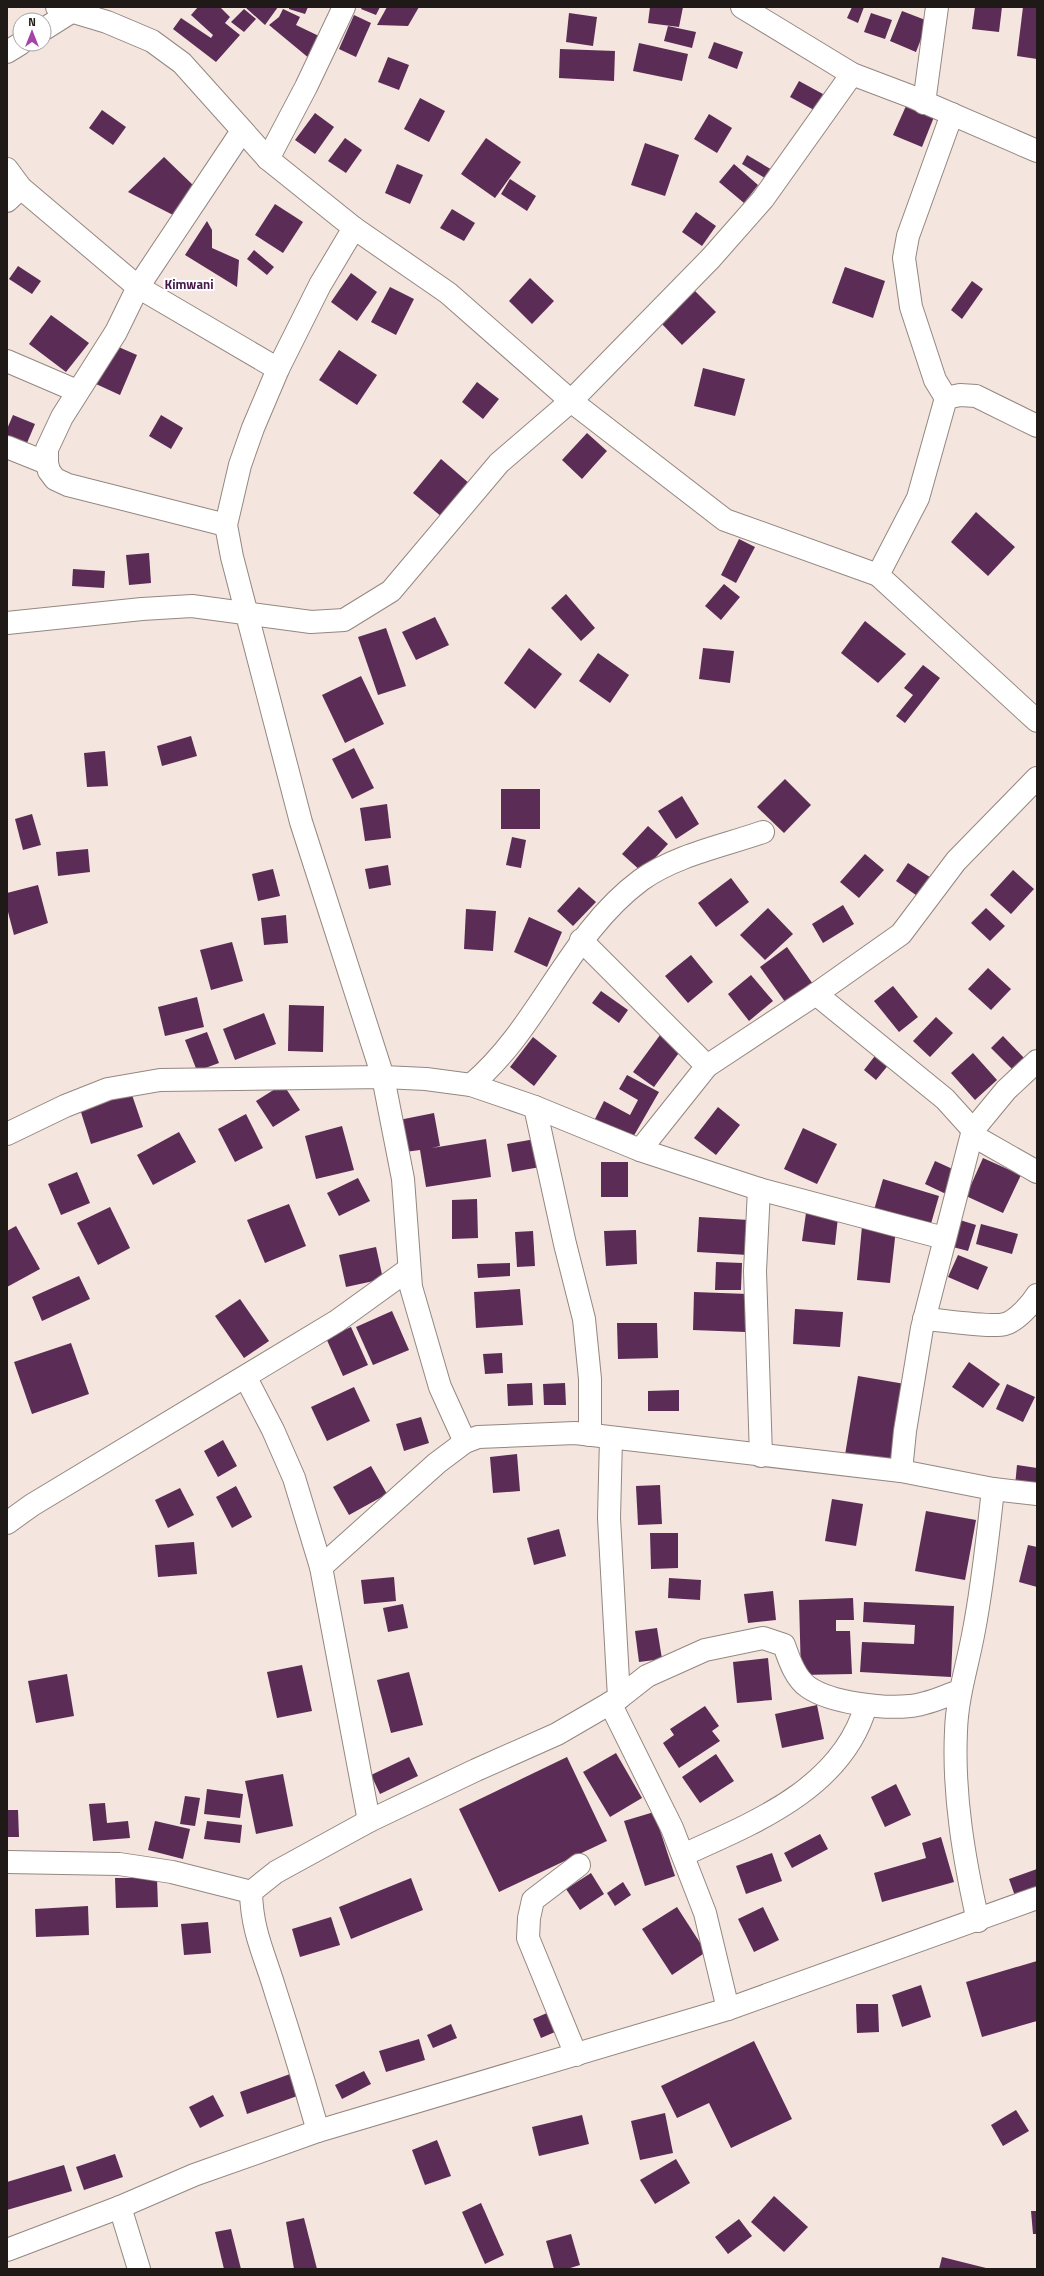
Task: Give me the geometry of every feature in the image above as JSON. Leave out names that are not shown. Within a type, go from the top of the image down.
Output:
[{"type":"street","points":[[268,159],[306,87],[344,7]]},
{"type":"street","points":[[742,7],[852,74],[952,114],[1037,151]]},
{"type":"street","points":[[924,103],[937,7]]},
{"type":"street","points":[[52,20],[64,9],[107,22],[152,41],[182,63],[268,159],[354,228],[448,293],[571,400],[725,520],[878,575],[1037,721]]},
{"type":"street","points":[[7,623],[142,609],[192,606],[311,622],[344,620],[391,591],[499,463],[571,400],[711,258],[763,199],[852,74]]},
{"type":"street","points":[[878,575],[918,498],[946,398],[935,380],[911,307],[904,258],[908,236],[952,114]]},
{"type":"street","points":[[226,525],[68,485],[55,479],[49,471],[47,463],[47,449],[62,417],[116,332],[138,287],[242,131]]},
{"type":"street","points":[[7,169],[14,194],[138,287],[278,369]]},
{"type":"street","points":[[354,228],[320,285],[278,369],[240,465],[226,525],[247,614],[301,822],[383,1077],[403,1179],[411,1287],[440,1387],[465,1442]]},
{"type":"street","points":[[7,362],[77,392]]},
{"type":"street","points":[[946,398],[960,394],[976,396],[1037,426]]},
{"type":"street","points":[[7,447],[47,463]]},
{"type":"street","points":[[640,1150],[707,1066],[816,994],[900,934],[956,862],[1037,778]]},
{"type":"street","points":[[471,1085],[490,1069],[517,1034],[581,940],[604,913],[642,880],[666,866],[692,855],[763,832]]},
{"type":"street","points":[[581,940],[707,1066]]},
{"type":"street","points":[[816,994],[945,1099],[972,1132],[1037,1172]]},
{"type":"street","points":[[901,1471],[905,1431],[924,1319],[972,1132],[1006,1090],[1037,1061]]},
{"type":"street","points":[[7,1134],[65,1106],[108,1089],[160,1080],[383,1077],[426,1079],[471,1085],[535,1107],[640,1150],[759,1189],[944,1238]]},
{"type":"street","points":[[535,1107],[565,1244],[584,1319],[590,1379],[600,1436],[609,1518],[614,1701],[672,1828],[705,1913],[728,2009]]},
{"type":"street","points":[[759,1189],[755,1272],[761,1456]]},
{"type":"street","points":[[7,1523],[32,1505],[246,1378],[337,1321],[409,1269]]},
{"type":"street","points":[[924,1319],[988,1325],[1005,1324],[1019,1314],[1037,1295]]},
{"type":"street","points":[[246,1378],[273,1430],[294,1478],[321,1567],[369,1821]]},
{"type":"street","points":[[321,1567],[437,1463],[465,1442],[478,1437],[514,1434],[575,1433],[761,1456],[901,1471],[992,1489],[1037,1494]]},
{"type":"street","points":[[978,1921],[964,1859],[958,1787],[956,1732],[960,1691],[970,1652],[982,1585],[992,1489]]},
{"type":"street","points":[[251,1892],[276,1872],[369,1821],[469,1773],[557,1734],[614,1701],[647,1676],[705,1650],[763,1638],[784,1645],[793,1668],[808,1686],[831,1698],[866,1705],[910,1706],[960,1691]]},
{"type":"street","points":[[683,1855],[750,1825],[791,1802],[816,1781],[849,1743],[860,1724],[866,1705]]},
{"type":"street","points":[[7,1862],[119,1864],[172,1872],[251,1892]]},
{"type":"street","points":[[576,2055],[528,1938],[529,1918],[534,1900],[579,1865]]},
{"type":"street","points":[[251,1892],[252,1917],[260,1948],[284,2016],[318,2131]]},
{"type":"street","points":[[7,2250],[120,2206],[194,2175],[318,2131],[728,2009],[978,1921],[1037,1898]]},
{"type":"street","points":[[120,2206],[139,2269]]},
{"type":"building","points":[[198,7],[220,7],[230,17],[225,23],[240,35],[216,62],[173,29],[181,18],[211,38],[213,35],[191,15]]},
{"type":"building","points":[[245,7],[278,7],[265,25]]},
{"type":"building","points":[[289,7],[308,7],[305,14],[289,9]]},
{"type":"building","points":[[362,7],[380,7],[376,15],[361,9]]},
{"type":"building","points":[[387,7],[419,7],[408,26],[377,25]]},
{"type":"building","points":[[650,7],[683,7],[679,27],[648,23]]},
{"type":"building","points":[[852,7],[864,7],[858,23],[847,18]]},
{"type":"building","points":[[975,7],[1002,7],[999,32],[972,29]]},
{"type":"building","points":[[1023,7],[1037,7],[1037,59],[1017,56]]},
{"type":"building","points":[[244,9],[256,19],[244,32],[231,22]]},
{"type":"building","points":[[283,9],[300,17],[296,25],[321,37],[310,59],[269,25],[279,17]]},
{"type":"building","points":[[902,11],[928,21],[916,52],[890,41]]},
{"type":"building","points":[[569,13],[597,17],[593,46],[566,42]]},
{"type":"building","points":[[871,13],[892,20],[885,39],[864,32]]},
{"type":"building","points":[[354,15],[371,23],[356,57],[339,49]]},
{"type":"building","points":[[668,26],[696,32],[692,48],[664,41]]},
{"type":"building","points":[[714,42],[743,52],[737,69],[708,58]]},
{"type":"building","points":[[639,43],[688,54],[682,81],[633,71]]},
{"type":"building","points":[[560,49],[615,51],[614,81],[559,78]]},
{"type":"building","points":[[388,57],[409,65],[399,90],[378,82]]},
{"type":"building","points":[[799,81],[823,94],[814,110],[790,97]]},
{"type":"building","points":[[420,98],[445,111],[429,142],[404,129]]},
{"type":"building","points":[[906,106],[934,117],[922,147],[893,135]]},
{"type":"building","points":[[102,110],[126,127],[113,145],[89,128]]},
{"type":"building","points":[[315,113],[334,127],[315,154],[295,140]]},
{"type":"building","points":[[709,114],[732,128],[717,153],[694,139]]},
{"type":"building","points":[[345,138],[362,150],[346,173],[328,161]]},
{"type":"building","points":[[486,138],[521,162],[495,198],[461,174]]},
{"type":"building","points":[[645,143],[679,155],[665,196],[631,185]]},
{"type":"building","points":[[747,155],[774,171],[768,180],[742,164]]},
{"type":"building","points":[[164,157],[195,187],[177,217],[128,192]]},
{"type":"building","points":[[397,164],[423,175],[410,204],[385,193]]},
{"type":"building","points":[[734,164],[758,185],[744,203],[719,182]]},
{"type":"building","points":[[510,179],[536,196],[527,211],[501,194]]},
{"type":"building","points":[[275,204],[303,222],[283,253],[255,235]]},
{"type":"building","points":[[452,209],[475,223],[464,241],[440,228]]},
{"type":"building","points":[[696,212],[716,226],[702,246],[682,232]]},
{"type":"building","points":[[207,221],[212,230],[212,248],[239,260],[237,287],[185,255]]},
{"type":"building","points":[[254,250],[274,267],[267,275],[247,259]]},
{"type":"building","points":[[18,266],[41,281],[32,294],[9,279]]},
{"type":"building","points":[[845,267],[885,281],[873,318],[832,303]]},
{"type":"building","points":[[351,273],[377,292],[357,321],[331,302]]},
{"type":"building","points":[[530,278],[554,301],[532,324],[509,301]]},
{"type":"building","points":[[972,281],[983,289],[962,319],[951,310]]},
{"type":"building","points":[[390,287],[414,299],[396,335],[371,322]]},
{"type":"building","points":[[695,291],[716,312],[682,345],[662,324]]},
{"type":"building","points":[[51,315],[89,343],[66,372],[29,344]]},
{"type":"building","points":[[114,345],[137,355],[120,395],[96,384]]},
{"type":"building","points":[[339,350],[377,375],[357,405],[319,380]]},
{"type":"building","points":[[703,368],[745,379],[735,416],[694,406]]},
{"type":"building","points":[[477,382],[499,399],[483,419],[462,402]]},
{"type":"building","points":[[13,415],[35,424],[24,450],[7,443],[7,429]]},
{"type":"building","points":[[161,415],[183,428],[171,449],[149,436]]},
{"type":"building","points":[[587,433],[607,451],[582,479],[562,460]]},
{"type":"building","points":[[441,459],[470,484],[442,517],[413,493]]},
{"type":"building","points":[[976,512],[1015,547],[988,576],[951,542]]},
{"type":"building","points":[[739,539],[755,547],[736,583],[721,575]]},
{"type":"building","points":[[149,553],[151,583],[129,585],[126,555]]},
{"type":"building","points":[[73,569],[105,571],[104,588],[72,586]]},
{"type":"building","points":[[724,584],[740,597],[721,620],[705,606]]},
{"type":"building","points":[[566,594],[595,628],[581,641],[551,608]]},
{"type":"building","points":[[435,617],[449,645],[416,660],[402,632]]},
{"type":"building","points":[[865,621],[906,654],[878,683],[841,653]]},
{"type":"building","points":[[386,628],[406,686],[378,695],[358,637]]},
{"type":"building","points":[[529,648],[562,674],[535,709],[504,683]]},
{"type":"building","points":[[703,648],[734,651],[730,683],[699,679]]},
{"type":"building","points":[[598,653],[629,675],[610,703],[579,681]]},
{"type":"building","points":[[923,665],[940,678],[905,723],[896,716],[913,695],[904,688]]},
{"type":"building","points":[[361,676],[384,724],[345,743],[322,695]]},
{"type":"building","points":[[191,736],[197,756],[162,766],[157,746]]},
{"type":"building","points":[[354,748],[374,788],[352,799],[332,759]]},
{"type":"building","points":[[105,751],[108,786],[87,787],[84,753]]},
{"type":"building","points":[[785,779],[811,805],[784,833],[757,807]]},
{"type":"building","points":[[501,789],[540,789],[540,829],[501,829]]},
{"type":"building","points":[[682,796],[699,824],[676,839],[658,811]]},
{"type":"building","points":[[387,804],[391,838],[365,841],[360,808]]},
{"type":"building","points":[[32,814],[41,845],[23,850],[15,819]]},
{"type":"building","points":[[648,826],[668,844],[642,872],[622,854]]},
{"type":"building","points":[[512,837],[526,840],[521,868],[506,865]]},
{"type":"building","points":[[88,849],[90,872],[58,876],[56,852]]},
{"type":"building","points":[[865,854],[884,870],[859,898],[840,882]]},
{"type":"building","points":[[908,863],[936,881],[923,900],[896,881]]},
{"type":"building","points":[[388,865],[391,885],[369,889],[365,869]]},
{"type":"building","points":[[273,869],[280,896],[258,901],[252,874]]},
{"type":"building","points":[[1013,870],[1034,889],[1011,914],[990,895]]},
{"type":"building","points":[[731,878],[749,902],[716,927],[698,903]]},
{"type":"building","points":[[38,885],[48,923],[14,935],[7,908],[7,893]]},
{"type":"building","points":[[579,887],[596,902],[573,926],[557,911]]},
{"type":"building","points":[[843,905],[854,924],[823,943],[812,924]]},
{"type":"building","points":[[768,908],[793,934],[765,960],[740,935]]},
{"type":"building","points":[[986,908],[1005,926],[990,941],[971,923]]},
{"type":"building","points":[[466,909],[496,911],[493,951],[464,949]]},
{"type":"building","points":[[286,915],[288,943],[264,945],[261,918]]},
{"type":"building","points":[[529,917],[562,932],[547,967],[514,952]]},
{"type":"building","points":[[232,942],[243,981],[211,990],[200,950]]},
{"type":"building","points":[[787,947],[815,987],[788,1006],[760,967]]},
{"type":"building","points":[[691,955],[713,982],[688,1003],[665,976]]},
{"type":"building","points":[[988,968],[1011,989],[991,1010],[968,989]]},
{"type":"building","points":[[751,975],[773,1001],[749,1021],[728,994]]},
{"type":"building","points":[[893,986],[918,1017],[899,1032],[874,1001]]},
{"type":"building","points":[[601,991],[628,1010],[619,1023],[592,1003]]},
{"type":"building","points":[[197,997],[204,1027],[165,1036],[158,1007]]},
{"type":"building","points":[[289,1005],[324,1006],[323,1052],[288,1051]]},
{"type":"building","points":[[264,1013],[276,1044],[235,1060],[223,1029]]},
{"type":"building","points":[[936,1017],[953,1033],[930,1057],[913,1041]]},
{"type":"building","points":[[207,1032],[219,1063],[197,1071],[185,1040]]},
{"type":"building","points":[[660,1035],[681,1050],[654,1087],[633,1072]]},
{"type":"building","points":[[1003,1036],[1025,1059],[1013,1070],[991,1048]]},
{"type":"building","points":[[533,1037],[557,1056],[534,1086],[510,1067]]},
{"type":"building","points":[[878,1052],[890,1063],[876,1080],[864,1070]]},
{"type":"building","points":[[973,1053],[997,1080],[975,1100],[951,1073]]},
{"type":"building","points":[[627,1075],[659,1092],[632,1139],[595,1119],[604,1101],[630,1115],[638,1100],[619,1089]]},
{"type":"building","points":[[283,1084],[300,1110],[273,1127],[256,1101]]},
{"type":"building","points":[[131,1092],[143,1127],[91,1144],[80,1109]]},
{"type":"building","points":[[718,1107],[740,1125],[716,1155],[694,1138]]},
{"type":"building","points":[[434,1113],[440,1146],[432,1148],[486,1139],[491,1177],[426,1187],[420,1150],[405,1152],[399,1120]]},
{"type":"building","points":[[246,1114],[263,1148],[235,1162],[218,1129]]},
{"type":"building","points":[[342,1126],[354,1170],[316,1179],[305,1136]]},
{"type":"building","points":[[803,1128],[837,1144],[817,1184],[784,1169]]},
{"type":"building","points":[[179,1132],[196,1162],[153,1185],[137,1155]]},
{"type":"building","points":[[541,1138],[546,1166],[512,1172],[507,1144]]},
{"type":"building","points":[[983,1158],[1021,1175],[1003,1213],[966,1196]]},
{"type":"building","points":[[935,1161],[957,1171],[946,1194],[925,1184]]},
{"type":"building","points":[[601,1162],[628,1162],[628,1197],[601,1197]]},
{"type":"building","points":[[77,1172],[90,1203],[61,1215],[48,1184]]},
{"type":"building","points":[[358,1178],[370,1201],[339,1216],[327,1193]]},
{"type":"building","points":[[883,1179],[939,1196],[930,1227],[874,1210]]},
{"type":"building","points":[[477,1199],[478,1238],[452,1239],[452,1200]]},
{"type":"building","points":[[289,1204],[306,1246],[265,1263],[247,1220]]},
{"type":"building","points":[[110,1207],[130,1248],[98,1265],[77,1223]]},
{"type":"building","points":[[806,1213],[838,1217],[835,1245],[802,1241]]},
{"type":"building","points":[[699,1217],[749,1220],[748,1255],[697,1252]]},
{"type":"building","points":[[960,1220],[976,1225],[968,1251],[953,1247]]},
{"type":"building","points":[[981,1224],[1018,1234],[1012,1254],[976,1244]]},
{"type":"building","points":[[16,1226],[40,1269],[7,1287],[7,1231]]},
{"type":"building","points":[[862,1226],[896,1229],[890,1283],[857,1280]]},
{"type":"building","points":[[636,1230],[637,1264],[606,1266],[604,1231]]},
{"type":"building","points":[[533,1231],[535,1266],[517,1267],[515,1232]]},
{"type":"building","points":[[376,1247],[383,1279],[346,1287],[339,1255]]},
{"type":"building","points":[[958,1255],[988,1267],[978,1290],[948,1277]]},
{"type":"building","points":[[716,1262],[742,1263],[741,1290],[715,1290]]},
{"type":"building","points":[[510,1263],[510,1276],[478,1278],[477,1264]]},
{"type":"building","points":[[79,1276],[90,1299],[42,1321],[32,1297]]},
{"type":"building","points":[[520,1289],[523,1325],[476,1328],[474,1292]]},
{"type":"building","points":[[694,1292],[748,1294],[746,1332],[693,1330]]},
{"type":"building","points":[[240,1299],[269,1341],[244,1358],[215,1316]]},
{"type":"building","points":[[795,1309],[843,1312],[840,1347],[793,1344]]},
{"type":"building","points":[[392,1311],[409,1350],[373,1365],[356,1327]]},
{"type":"building","points":[[617,1323],[657,1323],[658,1358],[618,1359]]},
{"type":"building","points":[[351,1327],[368,1365],[343,1376],[326,1338]]},
{"type":"building","points":[[71,1343],[89,1394],[32,1414],[14,1362]]},
{"type":"building","points":[[502,1353],[503,1373],[485,1374],[483,1354]]},
{"type":"building","points":[[969,1362],[1000,1384],[983,1408],[952,1387]]},
{"type":"building","points":[[858,1376],[905,1384],[892,1463],[845,1455]]},
{"type":"building","points":[[532,1383],[533,1405],[508,1406],[507,1384]]},
{"type":"building","points":[[565,1383],[566,1405],[544,1405],[543,1384]]},
{"type":"building","points":[[1007,1384],[1035,1397],[1023,1422],[996,1409]]},
{"type":"building","points":[[354,1387],[370,1421],[327,1441],[311,1407]]},
{"type":"building","points":[[679,1390],[679,1411],[648,1411],[648,1391]]},
{"type":"building","points":[[421,1417],[429,1443],[404,1451],[396,1424]]},
{"type":"building","points":[[223,1440],[237,1466],[218,1477],[204,1451]]},
{"type":"building","points":[[517,1454],[520,1491],[493,1493],[490,1457]]},
{"type":"building","points":[[1017,1465],[1037,1468],[1037,1489],[1015,1486]]},
{"type":"building","points":[[371,1466],[387,1494],[349,1515],[333,1487]]},
{"type":"building","points":[[660,1485],[662,1524],[638,1525],[636,1486]]},
{"type":"building","points":[[236,1486],[252,1517],[232,1528],[216,1497]]},
{"type":"building","points":[[180,1488],[194,1515],[168,1528],[155,1500]]},
{"type":"building","points":[[832,1499],[863,1504],[856,1546],[825,1541]]},
{"type":"building","points":[[926,1511],[976,1520],[965,1580],[915,1571]]},
{"type":"building","points":[[559,1529],[566,1556],[534,1565],[527,1538]]},
{"type":"building","points":[[650,1533],[678,1533],[678,1568],[651,1569]]},
{"type":"building","points":[[194,1542],[197,1574],[158,1577],[155,1545]]},
{"type":"building","points":[[1028,1545],[1037,1547],[1037,1587],[1019,1582]]},
{"type":"building","points":[[394,1577],[396,1601],[364,1604],[361,1580]]},
{"type":"building","points":[[669,1578],[701,1580],[700,1600],[668,1598]]},
{"type":"building","points":[[773,1591],[776,1620],[748,1623],[744,1594]]},
{"type":"building","points":[[853,1598],[854,1620],[836,1620],[836,1631],[850,1631],[852,1674],[801,1675],[799,1600]]},
{"type":"building","points":[[864,1602],[954,1606],[951,1677],[860,1672],[862,1642],[914,1644],[915,1625],[863,1622]]},
{"type":"building","points":[[403,1604],[408,1628],[388,1632],[383,1608]]},
{"type":"building","points":[[657,1628],[662,1659],[639,1662],[635,1631]]},
{"type":"building","points":[[768,1658],[772,1700],[737,1703],[733,1662]]},
{"type":"building","points":[[302,1665],[312,1711],[277,1718],[267,1672]]},
{"type":"building","points":[[409,1672],[423,1725],[391,1733],[377,1680]]},
{"type":"building","points":[[67,1674],[74,1716],[36,1723],[28,1681]]},
{"type":"building","points":[[817,1705],[824,1739],[782,1748],[775,1714]]},
{"type":"building","points":[[705,1706],[719,1726],[712,1731],[720,1741],[679,1768],[663,1743],[674,1735],[670,1729]]},
{"type":"building","points":[[616,1753],[642,1798],[610,1817],[583,1772]]},
{"type":"building","points":[[716,1754],[734,1781],[700,1803],[682,1777]]},
{"type":"building","points":[[409,1757],[418,1776],[380,1794],[371,1775]]},
{"type":"building","points":[[567,1757],[607,1841],[499,1892],[459,1809]]},
{"type":"building","points":[[283,1774],[293,1826],[256,1834],[245,1781]]},
{"type":"building","points":[[896,1784],[911,1815],[885,1827],[871,1797]]},
{"type":"building","points":[[207,1789],[243,1794],[240,1818],[204,1814]]},
{"type":"building","points":[[185,1796],[200,1798],[195,1826],[180,1824]]},
{"type":"building","points":[[105,1803],[107,1823],[128,1821],[130,1838],[93,1841],[89,1804]]},
{"type":"building","points":[[7,1810],[18,1810],[19,1837],[7,1837]]},
{"type":"building","points":[[654,1812],[675,1876],[645,1886],[624,1821]]},
{"type":"building","points":[[155,1821],[190,1829],[183,1859],[148,1850]]},
{"type":"building","points":[[207,1821],[242,1825],[240,1843],[204,1839]]},
{"type":"building","points":[[820,1834],[828,1849],[792,1868],[784,1853]]},
{"type":"building","points":[[941,1837],[954,1882],[882,1902],[874,1873],[926,1858],[922,1843]]},
{"type":"building","points":[[772,1853],[782,1881],[746,1894],[736,1866]]},
{"type":"building","points":[[1037,1869],[1037,1888],[1015,1896],[1009,1879]]},
{"type":"building","points":[[591,1873],[604,1894],[580,1910],[566,1889]]},
{"type":"building","points":[[115,1878],[157,1878],[158,1907],[116,1908]]},
{"type":"building","points":[[411,1878],[423,1910],[351,1939],[339,1907]]},
{"type":"building","points":[[623,1882],[631,1895],[615,1906],[607,1893]]},
{"type":"building","points":[[88,1906],[89,1935],[36,1937],[35,1909]]},
{"type":"building","points":[[677,1907],[706,1952],[672,1975],[642,1929]]},
{"type":"building","points":[[763,1907],[779,1940],[754,1952],[738,1919]]},
{"type":"building","points":[[331,1917],[340,1945],[300,1957],[292,1929]]},
{"type":"building","points":[[208,1922],[211,1953],[184,1955],[181,1924]]},
{"type":"building","points":[[1037,1961],[1037,2021],[982,2037],[966,1982]]},
{"type":"building","points":[[921,1985],[931,2017],[902,2027],[892,1995]]},
{"type":"building","points":[[856,2004],[878,2004],[879,2032],[857,2033]]},
{"type":"building","points":[[547,2013],[555,2032],[541,2038],[533,2019]]},
{"type":"building","points":[[451,2024],[457,2038],[433,2048],[427,2035]]},
{"type":"building","points":[[419,2039],[425,2060],[386,2072],[379,2051]]},
{"type":"building","points":[[754,2041],[792,2119],[731,2148],[709,2103],[677,2118],[661,2086]]},
{"type":"building","points":[[364,2071],[371,2084],[342,2099],[335,2085]]},
{"type":"building","points":[[293,2073],[300,2095],[247,2114],[240,2092]]},
{"type":"building","points":[[213,2095],[224,2116],[200,2128],[189,2107]]},
{"type":"building","points":[[1016,2110],[1029,2131],[1003,2146],[991,2125]]},
{"type":"building","points":[[665,2113],[673,2153],[640,2160],[631,2121]]},
{"type":"building","points":[[582,2115],[589,2144],[539,2156],[532,2127]]},
{"type":"building","points":[[437,2140],[451,2176],[425,2185],[412,2150]]},
{"type":"building","points":[[115,2154],[123,2177],[84,2190],[76,2167]]},
{"type":"building","points":[[676,2159],[690,2183],[655,2204],[640,2180]]},
{"type":"building","points":[[64,2165],[72,2191],[7,2210],[7,2182]]},
{"type":"building","points":[[774,2196],[808,2227],[784,2252],[751,2222]]},
{"type":"building","points":[[481,2203],[504,2255],[485,2264],[462,2212]]},
{"type":"building","points":[[1031,2211],[1037,2211],[1037,2234],[1033,2234]]},
{"type":"building","points":[[304,2218],[317,2269],[294,2269],[286,2222]]},
{"type":"building","points":[[739,2219],[752,2236],[728,2254],[715,2237]]},
{"type":"building","points":[[231,2229],[241,2269],[224,2269],[215,2232]]},
{"type":"building","points":[[571,2234],[580,2265],[567,2269],[554,2269],[546,2241]]},
{"type":"building","points":[[942,2257],[986,2268],[986,2269],[939,2269]]},
{"type":"district","name":"Kimwani","points":[[189,284]]}]
